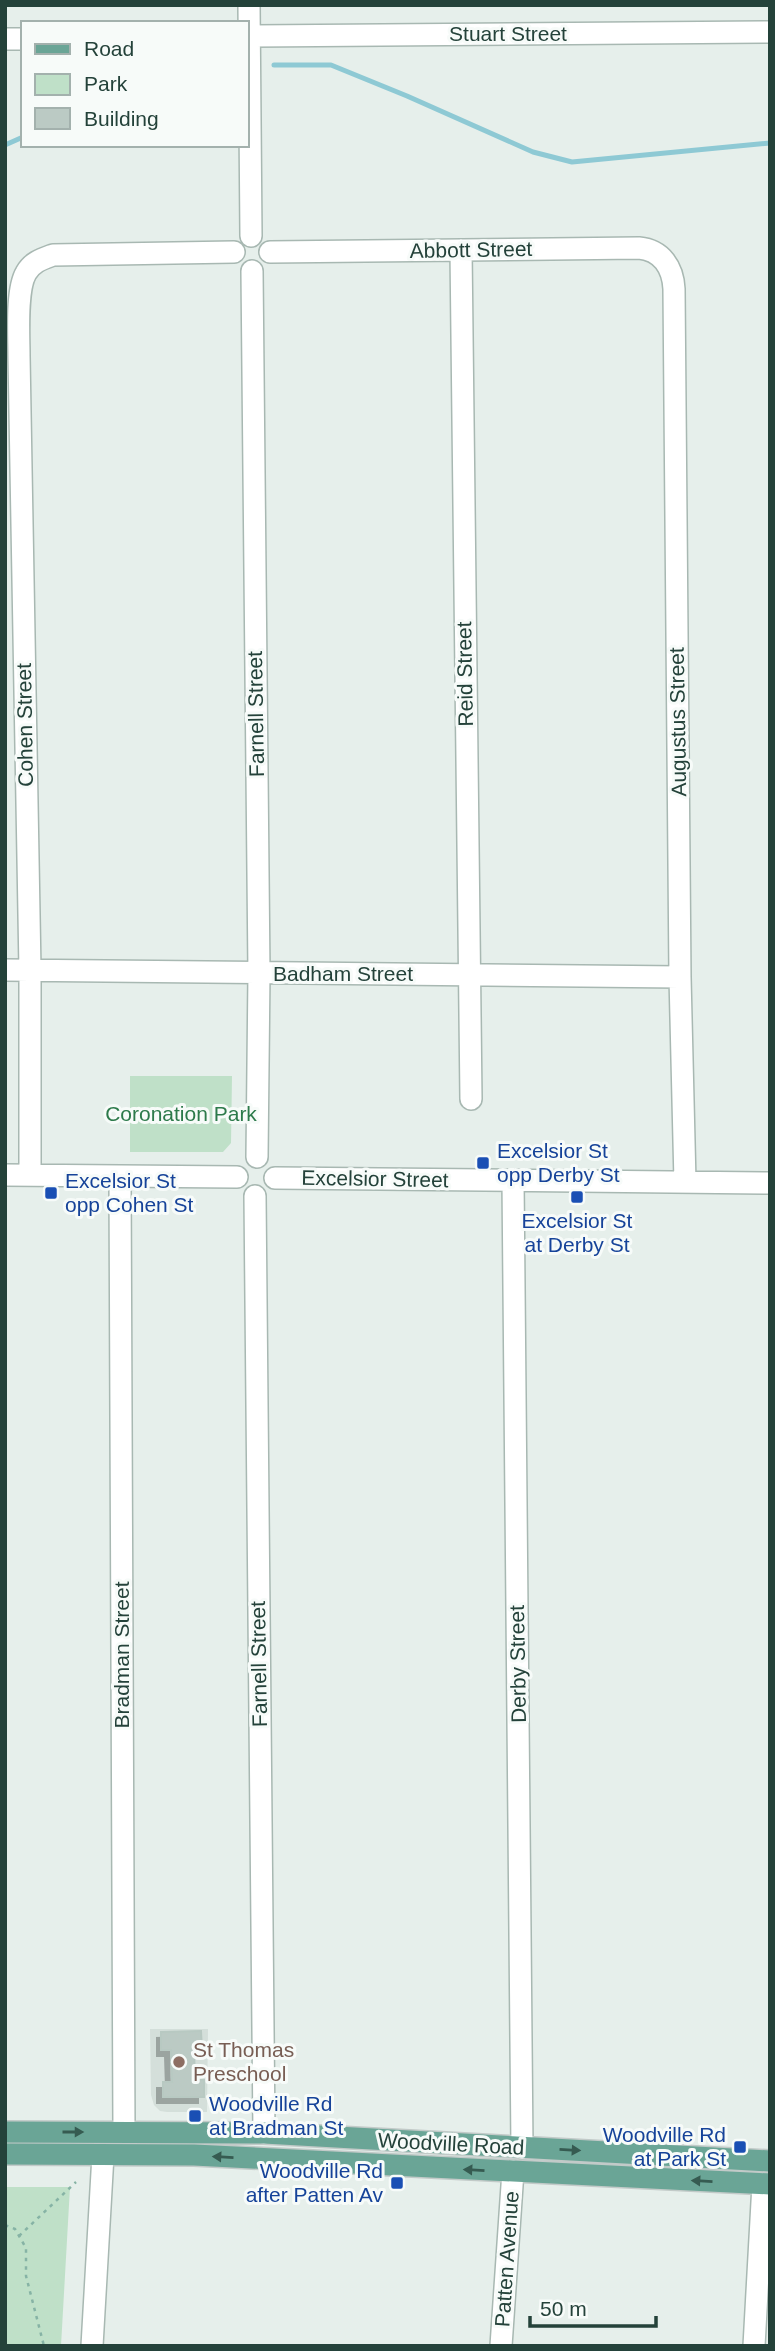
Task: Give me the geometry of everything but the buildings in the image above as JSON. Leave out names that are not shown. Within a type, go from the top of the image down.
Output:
[{"type":"main road","name":"Woodville Road","points":[[5,2132],[264,2133],[770,2161]]},
{"type":"main road","name":"Woodville Road","points":[[5,2154],[194,2155],[766,2184]]},
{"type":"street","points":[[249,5],[251,236]]},
{"type":"street","name":"Stuart Street","points":[[248,36],[770,32]]},
{"type":"street","points":[[251,236],[265,242],[270,252],[263,268],[251,271],[241,267],[234,252],[242,239],[251,236]]},
{"type":"street","name":"Abbott Street","points":[[270,252],[639,248],[653,251],[667,264]]},
{"type":"street","name":"Reid Street","points":[[461,250],[471,1099]]},
{"type":"street","name":"Cohen Street","points":[[30,1175],[30,970],[15,767],[12,356],[24,275],[39,260],[53,255],[234,252]]},
{"type":"street","name":"Augustus Street","points":[[667,264],[674,279],[680,977],[685,1182]]},
{"type":"street","name":"Farnell Street","points":[[251,271],[259,973],[257,1157]]},
{"type":"street","name":"Badham Street","points":[[5,970],[680,977]]},
{"type":"street","points":[[257,1157],[268,1161],[275,1172],[274,1184],[266,1193],[255,1196],[244,1192],[237,1177],[237,1171],[245,1160],[257,1157]]},
{"type":"street","points":[[5,1175],[237,1177]]},
{"type":"street","name":"Bradman Street","points":[[120,1177],[124,2132]]},
{"type":"street","name":"Excelsior Street","points":[[275,1178],[770,1183]]},
{"type":"street","name":"Derby Street","points":[[513,1180],[522,2148]]},
{"type":"street","name":"Farnell Street","points":[[255,1196],[264,2133]]},
{"type":"street","points":[[92,2346],[103,2155]]},
{"type":"street","name":"Patten Avenue","points":[[501,2346],[513,2172]]},
{"type":"street","points":[[754,2346],[766,2184]]},
{"type":"path","points":[[19,2236],[76,2182]]},
{"type":"path","points":[[5,2225],[15,2229],[26,2248],[26,2276],[44,2346]]},
{"type":"shaded area","name":"St Thomas Preschool","points":[[150,2029],[208,2029],[207,2112],[167,2112],[160,2111],[154,2105],[151,2095]]},
{"type":"green space","name":"Coronation Park","points":[[130,1076],[232,1076],[231,1143],[223,1152],[130,1152]]},
{"type":"green space","points":[[5,2187],[70,2187],[61,2346],[5,2346]]},
{"type":"waterway","points":[[274,65],[331,65],[533,152],[572,162],[770,143]]},
{"type":"waterway","points":[[5,145],[21,138]]},
{"type":"place","name":"Excelsior St opp Derby St","points":[[483,1163]]},
{"type":"place","name":"Excelsior St opp Cohen St","points":[[51,1193]]},
{"type":"place","name":"Excelsior St at Derby St","points":[[577,1197]]},
{"type":"place","name":"St Thomas Preschool","points":[[179,2062]]},
{"type":"place","name":"Woodville Rd at Bradman St","points":[[195,2116]]},
{"type":"place","name":"Woodville Rd at Park St","points":[[740,2147]]},
{"type":"place","name":"Woodville Rd after Patten Av","points":[[397,2183]]}]
